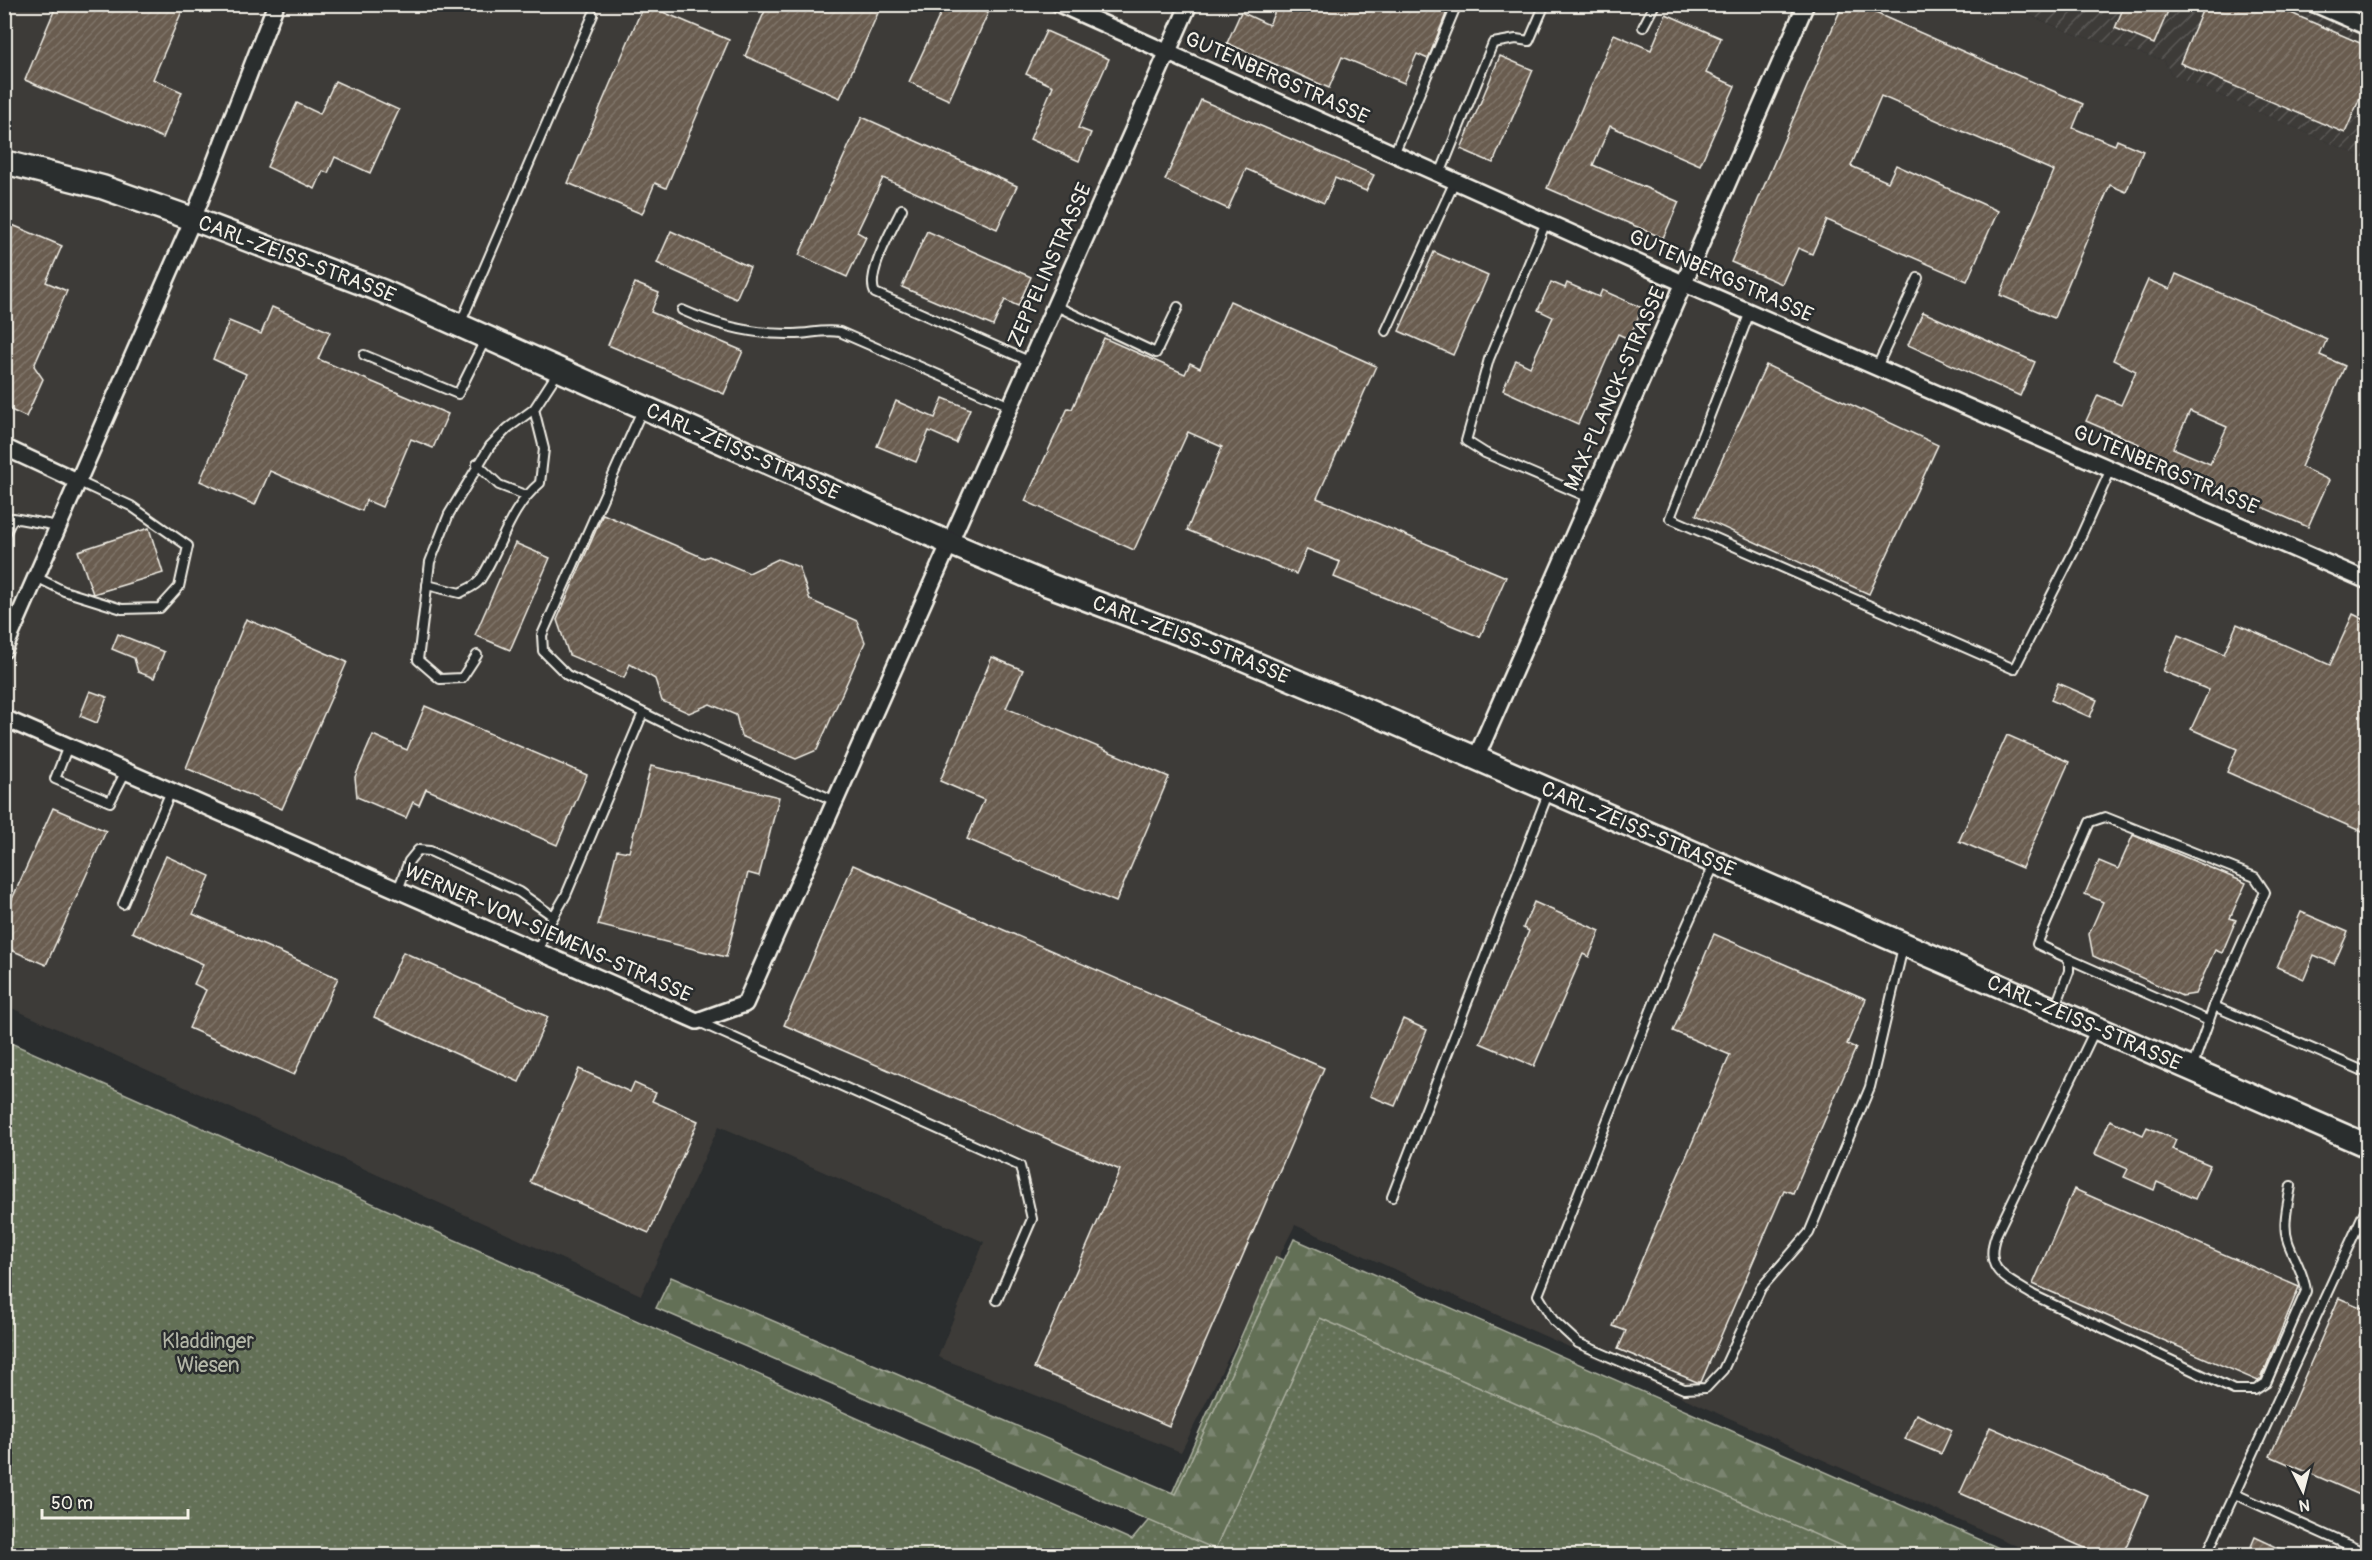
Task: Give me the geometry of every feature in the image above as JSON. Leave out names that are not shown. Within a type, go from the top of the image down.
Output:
[{"type":"main road","name":"CARL-ZEISS-STRASSE","points":[[4,162],[102,188],[193,219],[382,291],[488,336],[949,543],[1046,584],[1215,647],[1550,790],[2367,1146]]},
{"type":"street","points":[[4,650],[193,219],[276,4]]},
{"type":"street","name":"GUTENBERGSTRASSE","points":[[1059,4],[1685,284],[2367,581]]},
{"type":"street","name":"ZEPPELINSTRASSE","points":[[949,543],[1189,4]]},
{"type":"street","name":"MAX-PLANCK-STRASSE","points":[[1476,758],[1806,4]]},
{"type":"street","points":[[2315,4],[2367,27]]},
{"type":"street","points":[[4,447],[77,481]]},
{"type":"street","name":"WERNER-VON-SIEMENS-STRASSE","points":[[4,718],[697,1021],[745,1004],[949,543]]},
{"type":"lane","points":[[1394,154],[1457,4]]},
{"type":"lane","points":[[1440,174],[1493,43],[1516,39],[1529,41],[1545,4]]},
{"type":"lane","points":[[1643,27],[1655,4]]},
{"type":"lane","points":[[460,324],[593,15]]},
{"type":"lane","points":[[1386,331],[1455,181]]},
{"type":"lane","points":[[902,208],[873,273],[871,286],[875,293],[1030,362]]},
{"type":"lane","points":[[1546,222],[1489,358],[1466,441],[1485,453],[1590,498]]},
{"type":"lane","points":[[1877,367],[1918,278]]},
{"type":"lane","points":[[1056,306],[1156,353],[1178,307]]},
{"type":"lane","points":[[681,310],[738,331],[795,334],[815,330],[840,332],[1010,406]]},
{"type":"lane","points":[[1750,312],[1670,518],[1993,660],[2014,669],[2076,547],[2111,469]]},
{"type":"lane","points":[[364,356],[458,394],[488,336]]},
{"type":"lane","points":[[477,656],[462,678],[440,679],[418,660],[430,562],[449,514],[477,465],[490,446],[508,428],[534,409],[560,368]]},
{"type":"lane","points":[[644,407],[542,635],[543,651],[567,675],[643,713],[835,801]]},
{"type":"lane","points":[[427,585],[460,593],[479,582],[507,524],[525,495],[540,483],[544,449],[534,409]]},
{"type":"lane","points":[[477,465],[499,485],[525,495]]},
{"type":"lane","points":[[36,577],[64,591],[122,609],[160,608],[179,587],[188,546],[131,506],[77,481]]},
{"type":"lane","points":[[4,536],[13,518],[58,526]]},
{"type":"lane","points":[[538,951],[553,916],[566,895],[643,713]]},
{"type":"lane","points":[[68,746],[55,779],[110,802],[126,771]]},
{"type":"lane","points":[[1392,1197],[1550,790]]},
{"type":"lane","points":[[123,904],[171,791]]},
{"type":"lane","points":[[2191,1070],[2209,1021],[2214,1006],[2265,892],[2255,877],[2104,817],[2090,822],[2037,944],[2209,1021]]},
{"type":"lane","points":[[398,890],[409,861],[418,850],[430,851],[519,892],[553,916]]},
{"type":"lane","points":[[1715,862],[1658,992],[1538,1295],[1553,1320],[1578,1343],[1613,1360],[1684,1389],[1706,1388],[1723,1370],[1761,1288],[1809,1233],[1870,1087],[1904,945]]},
{"type":"lane","points":[[2054,1010],[2069,971],[2069,959]]},
{"type":"lane","points":[[2214,1006],[2367,1073]]},
{"type":"lane","points":[[697,1021],[1020,1166],[1032,1219],[997,1300]]},
{"type":"lane","points":[[2095,1028],[1996,1235],[1990,1251],[1993,1265],[2002,1276],[2033,1295],[2234,1390],[2255,1390],[2265,1383],[2306,1291],[2305,1278],[2287,1240],[2286,1219],[2291,1186]]},
{"type":"lane","points":[[2206,1556],[2367,1204]]},
{"type":"lane","points":[[2235,1494],[2367,1554]]},
{"type":"shaded area","points":[[5,5],[2005,5],[2074,34],[2164,60],[2171,74],[2367,159],[2367,1555],[2037,1555],[1295,1225],[1181,1452],[938,1357],[984,1242],[719,1126],[641,1295],[5,1005]]},
{"type":"shaded area","points":[[2006,5],[2367,5],[2367,159],[2171,74],[2164,60],[2074,34]]},
{"type":"green space","name":"Kladdinger Wiesen","points":[[4,1040],[1132,1540],[1173,1491],[1276,1257],[1951,1555],[5,1555]]},
{"type":"green space","points":[[1294,1239],[2015,1555],[1862,1555],[1320,1318],[1215,1549],[656,1308],[671,1277],[1175,1494]]},
{"type":"building","points":[[57,4],[185,4],[153,79],[182,92],[163,138],[25,80]]},
{"type":"building","points":[[644,4],[729,40],[666,188],[655,183],[642,214],[568,183]]},
{"type":"building","points":[[768,4],[882,4],[840,98],[745,56]]},
{"type":"building","points":[[945,4],[969,4],[988,13],[949,100],[909,82]]},
{"type":"building","points":[[1278,4],[1450,4],[1428,59],[1417,54],[1404,83],[1342,57],[1329,88],[1227,43],[1241,12],[1269,25]]},
{"type":"building","points":[[1843,4],[1855,4],[2083,104],[2073,128],[2115,145],[2117,140],[2143,151],[2126,192],[2110,185],[2054,318],[2000,295],[2054,171],[1881,96],[1851,166],[1888,182],[1896,165],[1998,211],[1967,281],[1827,220],[1812,254],[1798,248],[1782,284],[1731,262]]},
{"type":"building","points":[[2125,4],[2171,4],[2154,44],[2115,28]]},
{"type":"building","points":[[2205,4],[2270,4],[2367,46],[2367,81],[2345,133],[2180,63]]},
{"type":"building","points":[[1666,14],[1721,38],[1706,73],[1735,86],[1700,165],[1610,126],[1593,165],[1679,202],[1663,238],[1547,188],[1614,34],[1651,50]]},
{"type":"building","points":[[1046,31],[1109,59],[1078,128],[1091,133],[1079,161],[1030,139],[1053,86],[1026,74]]},
{"type":"building","points":[[1500,56],[1533,70],[1493,163],[1461,149]]},
{"type":"building","points":[[335,81],[399,110],[370,173],[335,157],[328,173],[323,171],[315,189],[267,167],[297,103],[320,114]]},
{"type":"building","points":[[1201,100],[1374,175],[1366,191],[1335,178],[1324,203],[1246,169],[1228,209],[1165,180]]},
{"type":"building","points":[[862,117],[1017,186],[997,229],[883,178],[857,232],[866,237],[847,277],[799,255]]},
{"type":"building","points":[[10,224],[62,246],[46,282],[67,291],[34,366],[43,379],[26,417],[4,407],[4,237]]},
{"type":"building","points":[[671,231],[750,267],[736,299],[657,263]]},
{"type":"building","points":[[927,231],[1031,277],[1018,306],[1005,300],[993,326],[902,287]]},
{"type":"building","points":[[1434,252],[1488,276],[1453,355],[1399,331]]},
{"type":"building","points":[[2176,274],[2327,339],[2320,355],[2345,366],[2301,467],[2329,480],[2308,527],[2136,452],[2139,444],[2086,421],[2098,395],[2121,405],[2136,371],[2113,360],[2148,280],[2170,289]],"holes":[[[2190,411],[2227,427],[2210,464],[2173,448]]]},
{"type":"building","points":[[1551,282],[1565,288],[1567,283],[1599,297],[1602,290],[1642,308],[1629,339],[1618,334],[1578,424],[1503,390],[1516,360],[1530,367],[1553,317],[1538,310]]},
{"type":"building","points":[[635,283],[659,293],[651,312],[743,351],[724,394],[608,345]]},
{"type":"building","points":[[1230,301],[1376,366],[1317,498],[1506,577],[1480,637],[1334,577],[1340,562],[1307,549],[1296,574],[1187,530],[1222,447],[1188,432],[1134,550],[1025,501],[1068,408],[1072,409],[1104,338],[1185,374],[1190,363],[1200,368]]},
{"type":"building","points":[[272,307],[330,332],[318,359],[448,414],[433,448],[411,439],[382,507],[366,500],[362,511],[270,471],[255,505],[200,481],[246,374],[213,359],[229,321],[261,334]]},
{"type":"building","points":[[1923,312],[2035,362],[2020,396],[1908,345]]},
{"type":"building","points":[[1766,365],[1938,445],[1869,594],[1696,515]]},
{"type":"building","points":[[943,398],[970,409],[956,443],[929,431],[916,462],[877,446],[896,401],[935,418]]},
{"type":"building","points":[[603,514],[704,558],[709,556],[749,573],[778,559],[799,567],[810,600],[857,621],[865,642],[817,750],[796,759],[741,736],[736,715],[710,704],[689,713],[662,701],[655,679],[630,664],[624,678],[569,655],[557,620]]},
{"type":"building","points":[[149,528],[163,573],[93,594],[78,551]]},
{"type":"building","points":[[515,543],[550,558],[510,650],[475,635]]},
{"type":"building","points":[[2353,614],[2367,621],[2367,834],[2227,772],[2237,749],[2191,729],[2209,690],[2163,671],[2178,635],[2224,654],[2237,624],[2330,665]]},
{"type":"building","points":[[246,619],[347,662],[282,809],[186,768]]},
{"type":"building","points":[[118,634],[164,652],[154,678],[138,672],[134,658],[112,649]]},
{"type":"building","points":[[992,657],[1023,670],[1006,708],[1169,777],[1116,902],[967,839],[984,800],[940,781]]},
{"type":"building","points":[[2058,683],[2097,700],[2090,717],[2051,700]]},
{"type":"building","points":[[90,691],[107,697],[97,723],[80,716]]},
{"type":"building","points":[[425,706],[587,775],[557,845],[426,789],[419,805],[413,802],[406,818],[357,797],[355,777],[373,735],[407,750]]},
{"type":"building","points":[[2007,735],[2069,762],[2022,868],[1959,841]]},
{"type":"building","points":[[651,766],[779,797],[759,876],[748,873],[726,957],[598,925],[617,850],[629,852]]},
{"type":"building","points":[[53,808],[106,831],[46,965],[4,947],[4,917]]},
{"type":"building","points":[[2133,835],[2246,883],[2230,918],[2236,920],[2222,953],[2215,950],[2195,994],[2182,996],[2093,956],[2089,934],[2103,902],[2085,894],[2099,861],[2118,869]]},
{"type":"building","points":[[166,856],[210,876],[193,914],[338,978],[294,1075],[189,1028],[206,990],[194,984],[203,964],[132,932]]},
{"type":"building","points":[[853,865],[1324,1068],[1169,1426],[1034,1368],[1120,1170],[784,1025]]},
{"type":"building","points":[[1534,902],[1600,931],[1589,957],[1583,954],[1534,1066],[1480,1043],[1529,931],[1523,928]]},
{"type":"building","points":[[2301,912],[2348,932],[2334,964],[2314,955],[2304,979],[2277,967]]},
{"type":"building","points":[[1714,934],[1866,999],[1847,1044],[1856,1048],[1793,1193],[1784,1190],[1701,1382],[1697,1382],[1618,1349],[1626,1331],[1613,1326],[1730,1055],[1673,1031]]},
{"type":"building","points":[[403,952],[548,1017],[519,1082],[374,1017]]},
{"type":"building","points":[[1403,1019],[1427,1030],[1395,1106],[1370,1096]]},
{"type":"building","points":[[579,1069],[630,1092],[634,1083],[656,1093],[652,1101],[698,1121],[649,1233],[530,1182]]},
{"type":"building","points":[[2110,1120],[2143,1135],[2147,1127],[2176,1140],[2172,1149],[2210,1165],[2195,1199],[2157,1182],[2154,1190],[2124,1177],[2128,1169],[2095,1154]]},
{"type":"building","points":[[2074,1189],[2299,1287],[2261,1379],[2258,1381],[2033,1284]]},
{"type":"building","points":[[2339,1298],[2367,1310],[2367,1498],[2270,1456]]},
{"type":"building","points":[[1916,1414],[1952,1430],[1941,1454],[1905,1439]]},
{"type":"building","points":[[1990,1427],[2148,1496],[2122,1556],[2103,1556],[1960,1493]]},
{"type":"building","points":[[2255,1537],[2296,1556],[2247,1556]]}]
